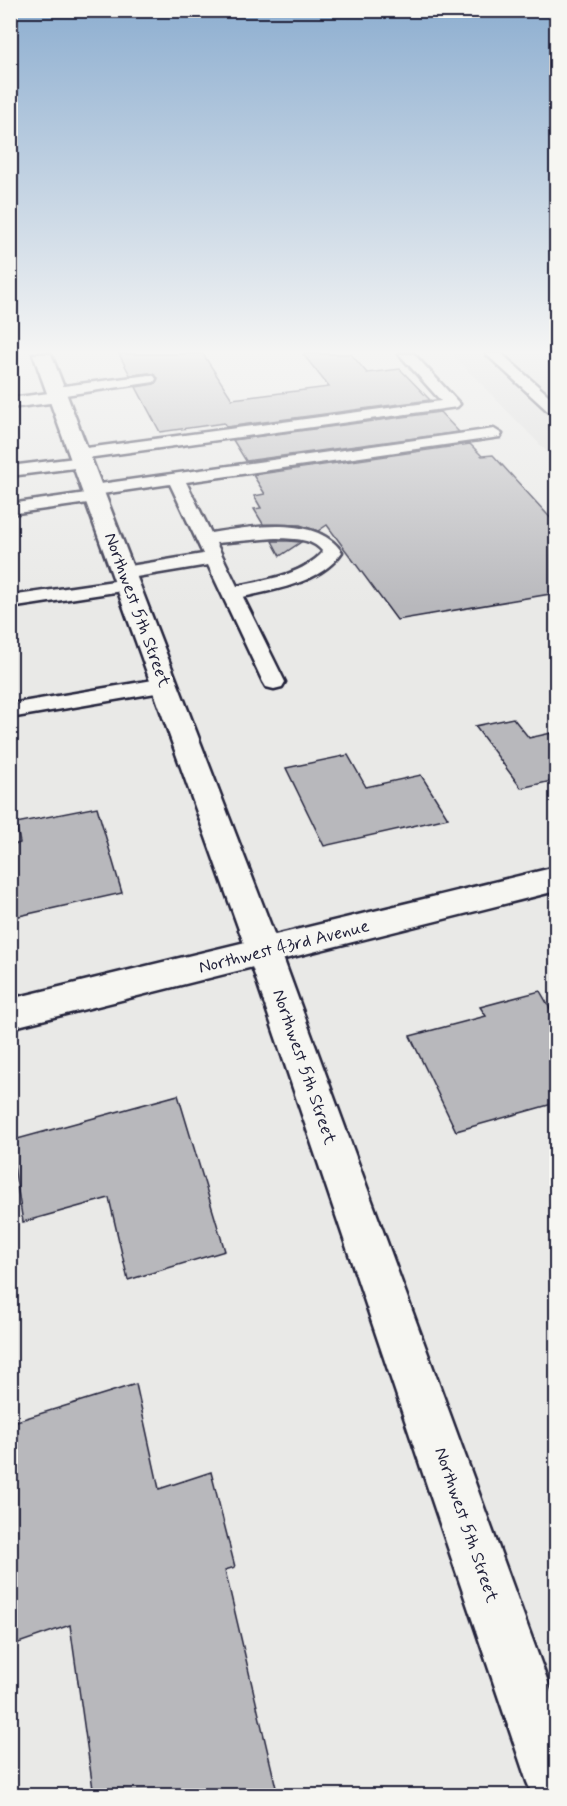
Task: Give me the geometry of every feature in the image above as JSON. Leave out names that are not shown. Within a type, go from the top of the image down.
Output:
[{"type":"street","name":"Northwest 5th Street","points":[[73,438],[264,952],[552,1757]]},
{"type":"street","name":"Northwest 43rd Avenue","points":[[10,1014],[556,879]]},
{"type":"lane","points":[[10,509],[87,476],[278,438]]},
{"type":"lane","points":[[10,471],[176,479],[464,438]]},
{"type":"lane","points":[[176,479],[274,682]]},
{"type":"lane","points":[[205,540],[264,533],[317,537],[331,545],[333,552],[328,560],[315,569],[262,587],[231,593]]},
{"type":"lane","points":[[10,602],[214,558]]},
{"type":"lane","points":[[10,711],[165,685]]},
{"type":"shaded area","points":[[534,438],[556,438],[556,461]]},
{"type":"building","points":[[246,438],[413,438],[246,461],[233,440]]},
{"type":"building","points":[[470,444],[482,456],[493,455],[556,524],[556,593],[397,620],[327,525],[318,531],[300,525],[263,524],[254,509],[261,508],[254,496],[265,494],[253,475]]},
{"type":"building","points":[[272,541],[288,541],[301,542],[280,556]]},
{"type":"building","points":[[513,718],[529,738],[556,732],[556,780],[521,788],[475,726]]},
{"type":"building","points":[[348,755],[366,787],[421,775],[448,818],[324,846],[286,768]]},
{"type":"building","points":[[97,807],[122,893],[10,918],[10,846],[20,843],[16,823]]},
{"type":"building","points":[[540,991],[556,1019],[556,1103],[456,1131],[410,1036],[486,1016],[480,1007]]},
{"type":"building","points":[[178,1095],[225,1251],[128,1280],[109,1198],[23,1222],[10,1141]]},
{"type":"building","points":[[136,1384],[159,1489],[211,1472],[235,1567],[225,1570],[278,1796],[94,1796],[70,1625],[10,1646],[10,1423]]}]
